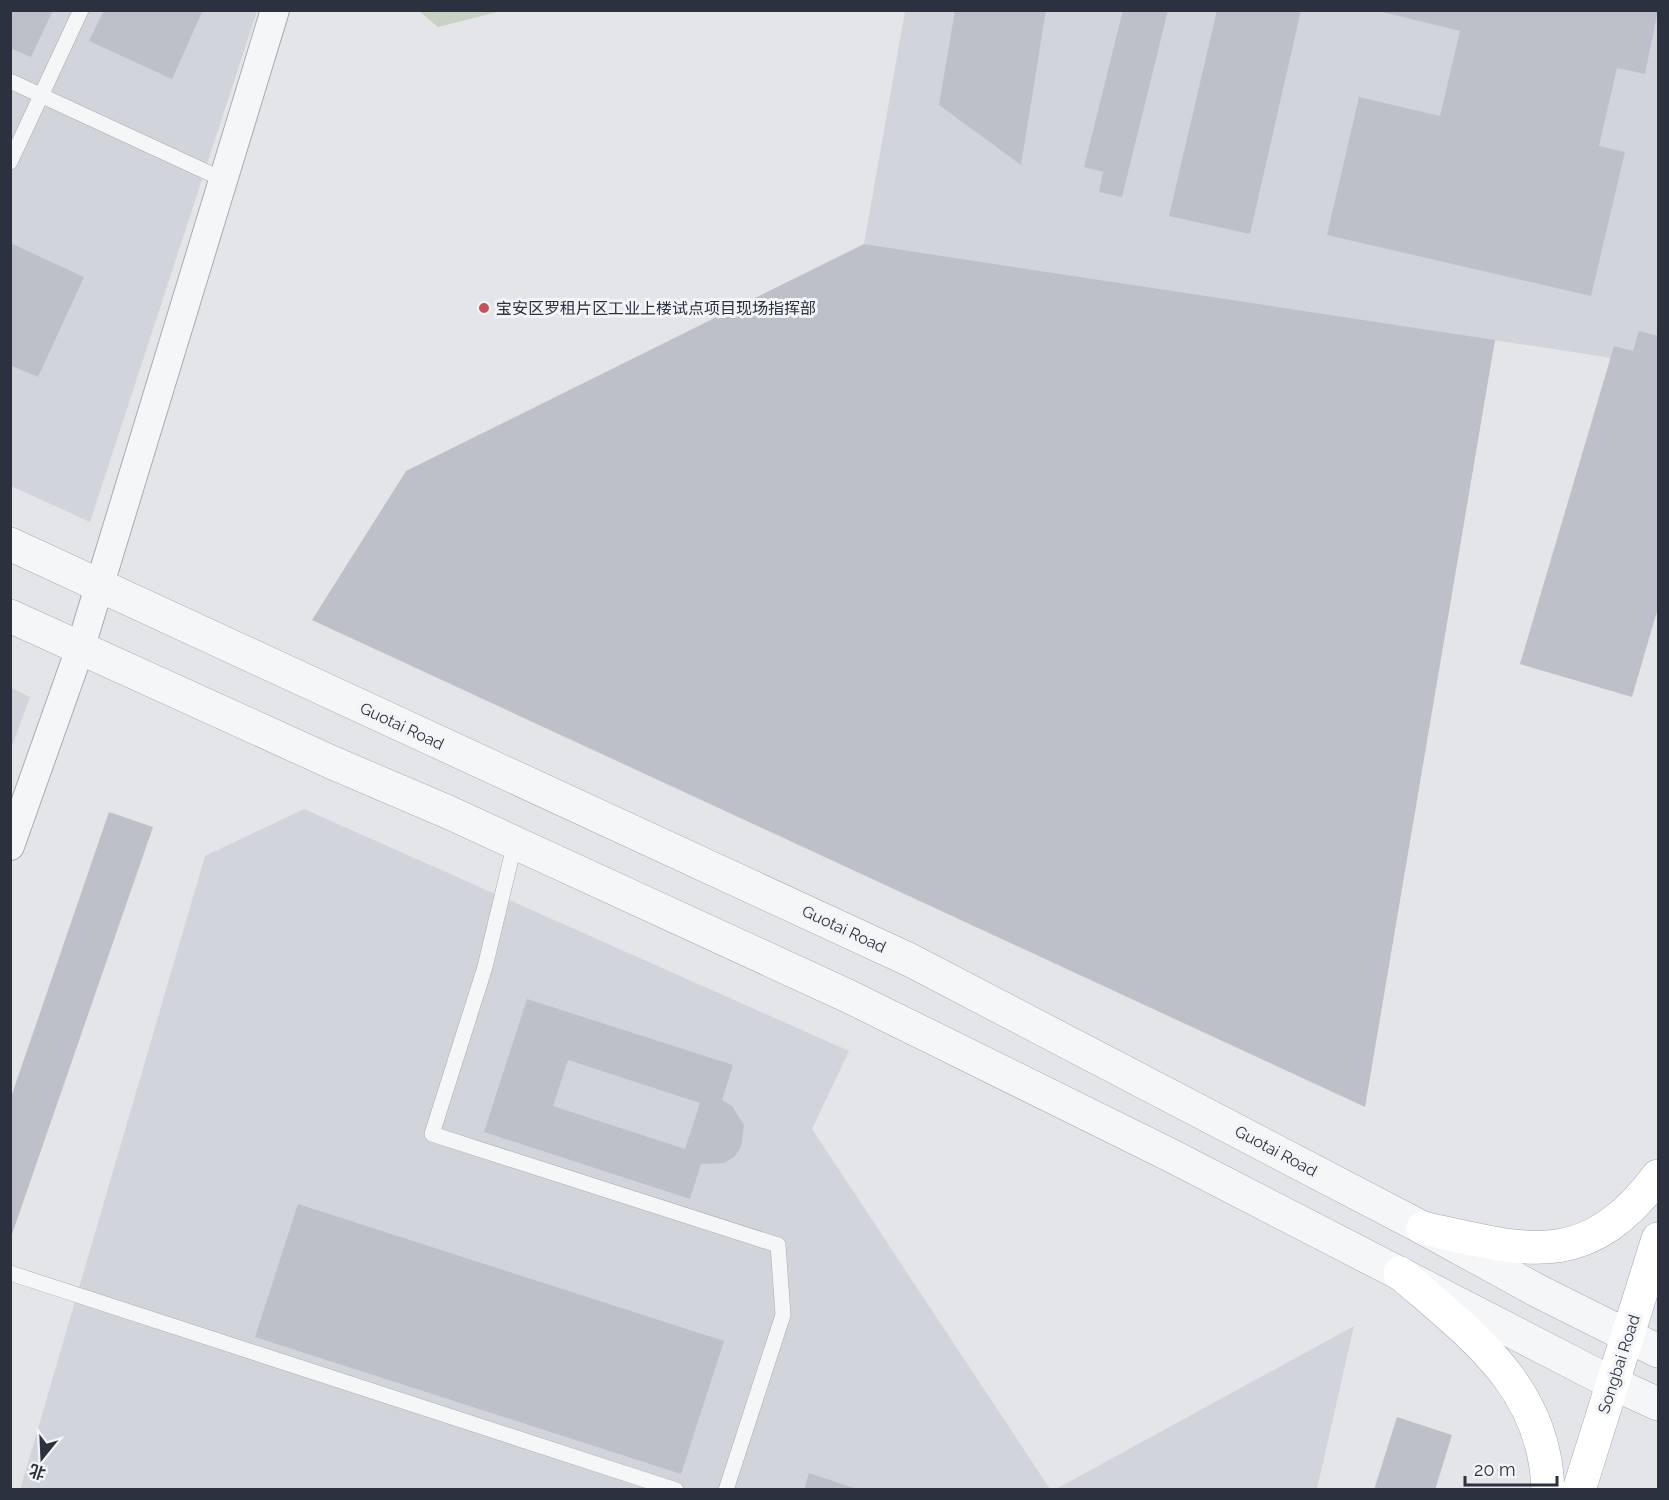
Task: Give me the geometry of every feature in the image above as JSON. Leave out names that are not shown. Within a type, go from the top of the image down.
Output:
[{"type":"main road","points":[[1423,1228],[1496,1244],[1536,1249],[1575,1243],[1610,1227],[1634,1208],[1659,1176]]},
{"type":"main road","name":"Songbai Road","points":[[1579,1490],[1659,1239]]},
{"type":"main road","points":[[1400,1273],[1499,1361],[1521,1394],[1534,1422],[1548,1469],[1548,1490]]},
{"type":"street","points":[[10,846],[101,585],[275,10]]},
{"type":"street","name":"Guotai Road","points":[[10,544],[910,960],[1423,1228],[1538,1291],[1659,1351]]},
{"type":"street","points":[[10,615],[331,762],[514,842],[850,997],[1170,1155],[1612,1383],[1659,1404]]},
{"type":"lane","points":[[10,162],[81,10]]},
{"type":"lane","points":[[10,81],[224,180]]},
{"type":"lane","points":[[514,842],[486,967],[432,1134],[778,1245],[783,1315],[726,1490]]},
{"type":"lane","points":[[10,1273],[676,1490]]},
{"type":"shaded area","points":[[11,11],[257,11],[90,522],[11,486]]},
{"type":"shaded area","points":[[905,11],[1658,11],[1658,365],[864,244]]},
{"type":"shaded area","points":[[11,688],[30,697],[11,749]]},
{"type":"shaded area","points":[[304,809],[849,1051],[812,1129],[1050,1489],[20,1490],[205,856]]},
{"type":"shaded area","points":[[1354,1326],[1317,1489],[1056,1489]]},
{"type":"green space","points":[[419,11],[501,11],[438,27]]},
{"type":"building","points":[[10,10],[53,10],[31,57],[10,48]]},
{"type":"building","points":[[104,10],[203,10],[172,79],[89,41]]},
{"type":"building","points":[[955,10],[1046,10],[1021,165],[939,105]]},
{"type":"building","points":[[1123,10],[1168,10],[1122,197],[1099,192],[1103,172],[1084,167]]},
{"type":"building","points":[[1217,10],[1301,10],[1250,234],[1169,216]]},
{"type":"building","points":[[1374,10],[1658,10],[1645,74],[1617,68],[1599,146],[1625,152],[1591,296],[1327,235],[1359,97],[1440,116],[1460,31]]},
{"type":"building","points":[[10,243],[84,277],[38,377],[10,365]]},
{"type":"building","points":[[864,244],[1495,340],[1365,1107],[312,620],[406,471]]},
{"type":"building","points":[[1639,331],[1658,336],[1658,608],[1632,697],[1520,664],[1614,346],[1633,351]]},
{"type":"building","points":[[109,812],[153,827],[10,1240],[10,1100]]},
{"type":"building","points":[[527,999],[733,1065],[722,1100],[732,1106],[744,1125],[741,1147],[734,1157],[724,1163],[701,1164],[690,1199],[484,1132]],"holes":[[[568,1060],[700,1103],[685,1149],[553,1106]]]},
{"type":"building","points":[[298,1204],[724,1341],[681,1474],[255,1337]]},
{"type":"building","points":[[1397,1417],[1452,1435],[1435,1490],[1374,1490]]},
{"type":"building","points":[[809,1473],[857,1489],[857,1490],[804,1490]]},
{"type":"place","name":"宝安区罗租片区工业上楼试点项目现场指挥部","points":[[484,308]]}]
